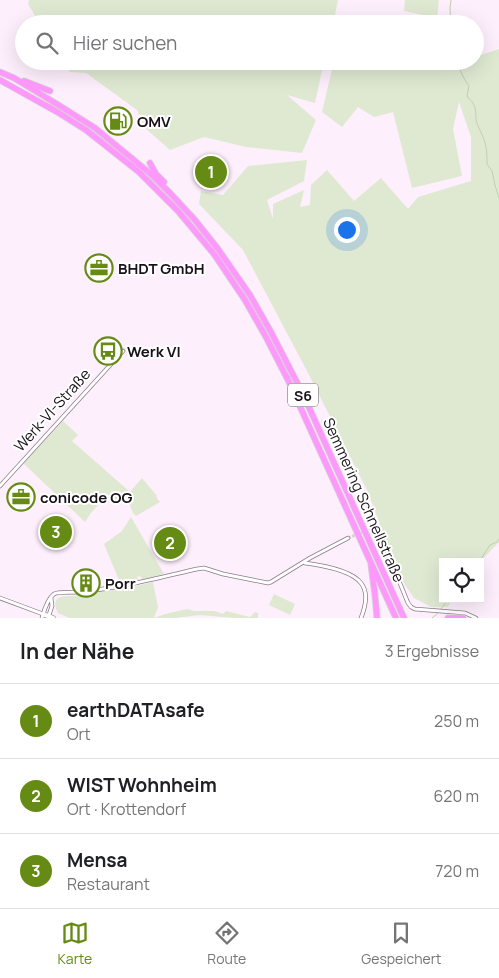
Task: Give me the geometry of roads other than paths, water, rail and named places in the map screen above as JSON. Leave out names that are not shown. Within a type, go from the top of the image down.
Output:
[{"type":"highway","name":"Semmering Schnellstraße","points":[[0,72],[14,78],[95,128],[170,193],[218,249],[250,295],[271,332],[302,394],[404,618]]},
{"type":"highway","points":[[14,78],[50,91]]},
{"type":"highway","name":"Semmering Schnellstraße","points":[[0,80],[86,130],[139,172],[178,212],[214,254],[245,300],[270,345],[310,426],[396,618]]},
{"type":"highway","points":[[150,163],[170,193]]},
{"type":"highway","points":[[370,560],[377,618]]},
{"type":"highway","points":[[447,615],[462,618]]},
{"type":"main road","points":[[42,616],[50,618]]},
{"type":"street","name":"Werk-VI-Straße","points":[[0,486],[123,351]]},
{"type":"street","points":[[372,528],[377,526],[411,607],[415,610],[427,610],[447,615],[465,613],[476,618]]},
{"type":"street","points":[[0,598],[42,616],[48,601],[58,593],[120,587],[197,569],[204,568],[223,574],[268,583],[348,538]]},
{"type":"street","points":[[304,562],[340,571],[353,576],[361,583],[364,589],[365,603],[361,618]]},
{"type":"street","points":[[50,618],[52,596]]},
{"type":"waterway","points":[[450,15],[451,0]]},
{"type":"waterway","points":[[461,70],[469,86],[467,95],[475,108],[477,122],[486,145],[487,164],[492,171],[499,198]]},
{"type":"waterway","points":[[482,558],[490,545],[499,539]]},
{"type":"waterway","points":[[432,618],[446,603]]},
{"type":"tunnel","points":[[348,538],[372,528]]},
{"type":"place","name":"OMV","points":[[118,121]]},
{"type":"place","name":"earthDATAsafe","points":[[211,172]]},
{"type":"place","name":"BHDT GmbH","points":[[99,268]]},
{"type":"place","name":"Werk VI","points":[[108,351]]},
{"type":"place","name":"conicode OG","points":[[21,497]]},
{"type":"place","name":"Mensa","points":[[56,532]]},
{"type":"place","name":"WIST Wohnheim","points":[[170,543]]},
{"type":"place","name":"Porr","points":[[86,583]]}]
